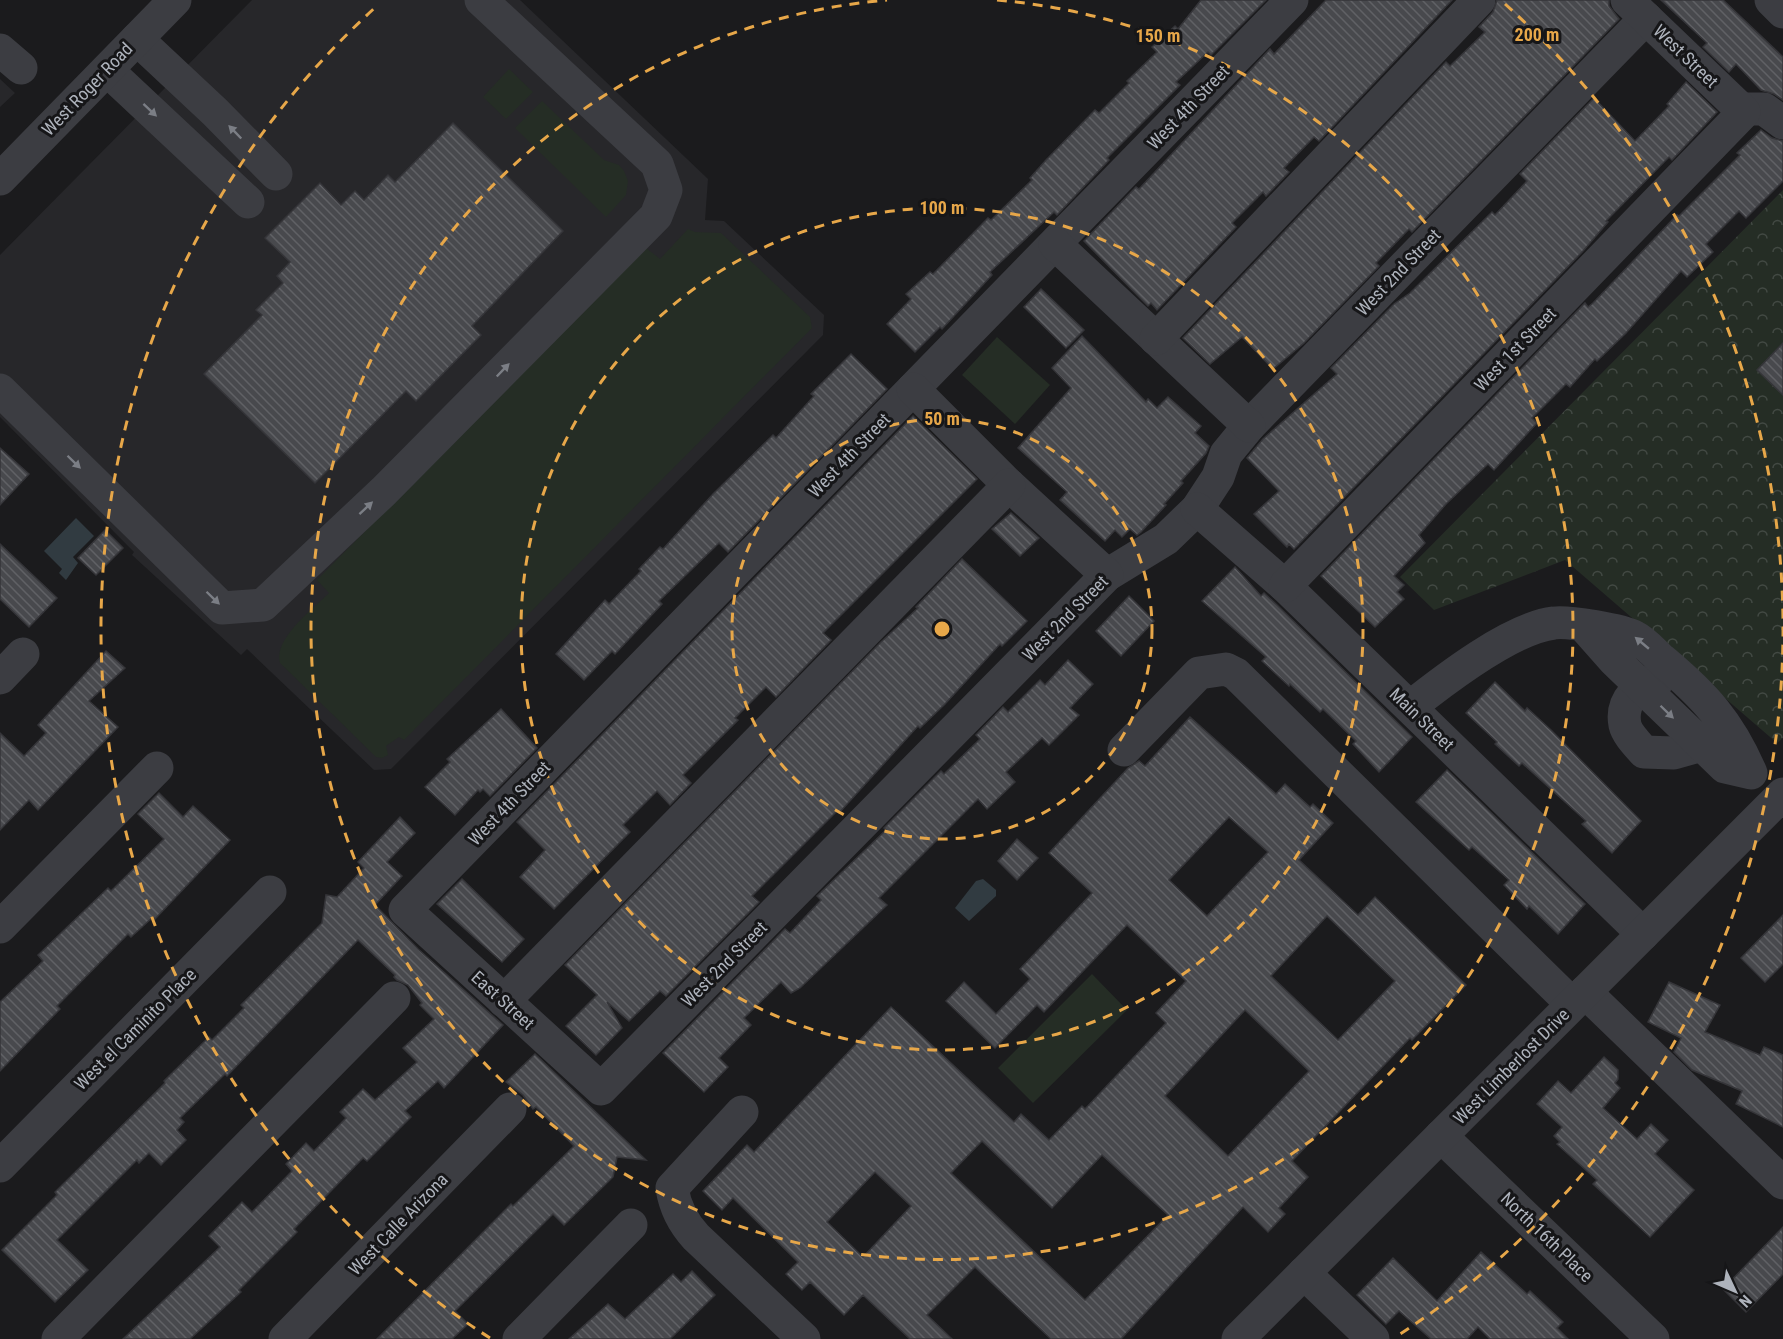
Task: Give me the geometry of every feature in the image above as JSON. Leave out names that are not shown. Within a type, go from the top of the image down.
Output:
[{"type":"street","name":"West Roger Road","points":[[0,178],[175,0]]},
{"type":"street","points":[[0,390],[222,608],[263,605],[384,491],[656,216],[666,190],[657,164],[481,0]]},
{"type":"street","name":"West 4th Street","points":[[405,910],[1292,0]]},
{"type":"street","points":[[1156,339],[1479,0]]},
{"type":"street","name":"West Street","points":[[1636,9],[1743,111]]},
{"type":"street","name":"West 2nd Street","points":[[601,1089],[1107,575],[1166,539],[1197,509],[1218,477],[1226,454],[1249,426],[1636,9]]},
{"type":"street","points":[[137,39],[215,112],[276,174]]},
{"type":"street","points":[[107,70],[248,202]]},
{"type":"street","points":[[1743,111],[1764,109],[1783,123]]},
{"type":"street","name":"West 1st Street","points":[[1285,586],[1743,111]]},
{"type":"street","points":[[1055,244],[1249,426]]},
{"type":"street","points":[[913,389],[1009,485],[1107,575]]},
{"type":"street","points":[[504,1001],[1009,485]]},
{"type":"street","name":"Main Street","points":[[1197,509],[1285,586],[1642,934]]},
{"type":"street","points":[[1410,707],[1470,662],[1504,643],[1554,623],[1583,625],[1634,637],[1680,675],[1714,708],[1740,748],[1751,773]]},
{"type":"street","points":[[1583,625],[1640,686],[1725,767],[1751,773],[1781,796]]},
{"type":"street","points":[[0,678],[23,654]]},
{"type":"street","points":[[1124,750],[1200,673],[1226,669],[1236,674],[1578,998],[1783,1183]]},
{"type":"street","points":[[1680,675],[1659,678],[1640,686],[1625,705],[1625,727],[1644,752],[1674,753],[1702,745]]},
{"type":"street","points":[[0,927],[158,768]]},
{"type":"street","name":"West Limberlost Drive","points":[[1238,1339],[1781,796]]},
{"type":"street","name":"West el Caminito Place","points":[[0,1166],[270,892]]},
{"type":"street","name":"East Street","points":[[405,910],[601,1089]]},
{"type":"street","points":[[58,1339],[394,998]]},
{"type":"street","name":"West Calle Arizona","points":[[285,1339],[510,1109]]},
{"type":"street","points":[[742,1112],[672,1188],[674,1200],[692,1233],[804,1339]]},
{"type":"street","name":"North 16th Place","points":[[1441,1136],[1653,1339]]},
{"type":"street","points":[[519,1339],[631,1225]]},
{"type":"street","points":[[1304,1273],[1373,1339]]},
{"type":"shaded area","points":[[252,0],[520,0],[708,179],[705,220],[724,221],[824,315],[823,335],[391,769],[374,770],[247,649],[241,655],[132,555],[134,552],[0,417],[0,255]]},
{"type":"shaded area","points":[[0,79],[15,93],[0,107]]},
{"type":"shaded area","points":[[76,518],[94,536],[73,557],[78,563],[66,580],[59,573],[62,569],[44,551]]},
{"type":"shaded area","points":[[983,879],[996,890],[996,896],[969,921],[955,908],[976,881]]},
{"type":"green space","points":[[509,69],[533,92],[506,119],[483,97]]},
{"type":"green space","points":[[542,101],[604,160],[619,165],[624,171],[628,181],[626,195],[606,217],[515,128]]},
{"type":"green space","points":[[1783,190],[1783,738],[1777,743],[1565,560],[1434,610],[1400,577]]},
{"type":"green space","points":[[688,229],[695,232],[721,233],[810,317],[812,328],[404,740],[399,737],[386,746],[388,755],[382,758],[376,757],[280,663],[279,654],[288,635],[329,593],[317,580],[646,248],[660,259]]},
{"type":"green space","points":[[997,337],[1050,385],[1015,424],[962,375]]},
{"type":"green space","points":[[1092,974],[1127,1010],[1033,1103],[998,1068]]},
{"type":"building","points":[[1201,0],[1266,0],[1211,55],[1208,52],[1176,82],[1180,85],[1107,158],[1109,160],[1057,215],[1054,212],[990,272],[992,275],[942,329],[940,327],[915,352],[887,324],[911,299],[906,294],[930,272],[933,274],[988,218],[991,220],[1032,180],[1030,178],[1046,160],[1095,110],[1099,113],[1129,83],[1127,81],[1157,52],[1152,47],[1175,26],[1178,29]]},
{"type":"building","points":[[1326,0],[1452,0],[1319,141],[1314,137],[1284,168],[1289,172],[1266,196],[1263,192],[1232,223],[1236,227],[1157,310],[1151,303],[1148,306],[1084,241],[1136,187],[1139,189],[1270,49],[1274,54]]},
{"type":"building","points":[[1497,0],[1609,0],[1609,6],[1619,19],[1412,232],[1409,229],[1376,263],[1379,266],[1304,343],[1273,369],[1242,337],[1210,364],[1183,338],[1446,62],[1450,66],[1485,32],[1479,27],[1493,12]]},
{"type":"building","points":[[1661,0],[1723,0],[1783,57],[1783,100],[1761,90],[1736,64],[1729,72],[1703,47],[1707,43]]},
{"type":"building","points":[[1686,82],[1717,112],[1672,160],[1669,157],[1606,221],[1608,222],[1583,251],[1294,549],[1289,544],[1287,547],[1254,514],[1279,491],[1247,458],[1263,439],[1337,374],[1331,368],[1394,304],[1410,293],[1492,212],[1495,215],[1527,181],[1520,174],[1594,98],[1635,141],[1669,106],[1667,104]]},
{"type":"building","points":[[453,123],[563,231],[472,326],[481,335],[416,401],[406,391],[315,483],[204,374],[262,315],[256,310],[283,283],[277,276],[290,262],[265,238],[320,183],[341,205],[355,191],[364,200],[388,175],[395,182]]},
{"type":"building","points":[[1761,130],[1772,138],[1783,141],[1783,181],[1746,218],[1739,211],[1706,244],[1713,252],[1687,277],[1681,271],[1626,333],[1597,361],[1595,359],[1570,387],[1566,384],[1532,418],[1537,423],[1494,470],[1488,464],[1446,504],[1419,535],[1425,543],[1394,576],[1404,585],[1397,592],[1404,599],[1375,627],[1321,576],[1585,303],[1588,307],[1593,303],[1677,215],[1679,216],[1740,155],[1737,153]]},
{"type":"building","points":[[1041,289],[1084,330],[1066,348],[1024,307]]},
{"type":"building","points":[[1082,336],[1146,402],[1148,399],[1157,408],[1168,397],[1201,426],[1195,433],[1209,446],[1206,453],[1181,481],[1183,483],[1164,504],[1166,505],[1137,535],[1130,529],[1122,537],[1115,530],[1105,541],[1060,500],[1067,492],[1018,448],[1071,388],[1052,368]]},
{"type":"building","points":[[1783,343],[1783,395],[1757,370]]},
{"type":"building","points":[[851,354],[887,389],[728,552],[719,543],[659,601],[662,604],[615,654],[612,651],[584,680],[556,654],[605,600],[609,604],[641,571],[639,569],[660,547],[663,549],[713,494],[773,435],[776,438],[814,396],[811,394]]},
{"type":"building","points":[[913,416],[977,479],[823,633],[831,640],[776,697],[766,687],[735,718],[738,720],[683,775],[691,783],[670,805],[657,791],[623,825],[630,832],[554,909],[520,877],[545,850],[517,822]]},
{"type":"building","points":[[0,448],[29,474],[0,505]]},
{"type":"building","points":[[1011,513],[1039,538],[1020,556],[992,529]]},
{"type":"building","points":[[105,530],[123,548],[96,575],[78,558]]},
{"type":"building","points":[[0,544],[57,598],[29,627],[0,599]]},
{"type":"building","points":[[962,559],[1027,621],[1002,646],[1000,644],[945,704],[920,728],[918,726],[839,813],[837,811],[752,896],[759,902],[666,996],[660,991],[629,1021],[607,1002],[622,1028],[596,1055],[566,1026],[597,995],[565,965],[881,642],[918,608],[916,607]]},
{"type":"building","points":[[1235,567],[1261,596],[1264,593],[1278,606],[1412,737],[1379,772],[1353,744],[1356,741],[1323,709],[1320,712],[1290,684],[1289,686],[1262,661],[1266,657],[1202,601]]},
{"type":"building","points":[[1129,596],[1154,621],[1121,656],[1096,631]]},
{"type":"building","points":[[106,651],[125,668],[89,701],[118,727],[38,810],[29,800],[0,830],[0,733],[24,756],[46,733],[38,725]]},
{"type":"building","points":[[1068,660],[1093,684],[1070,708],[1079,715],[1049,745],[1042,738],[1006,772],[1015,782],[987,809],[978,799],[879,898],[887,905],[800,988],[791,993],[781,982],[744,1018],[751,1025],[719,1058],[728,1067],[704,1092],[663,1053],[785,929],[790,933],[821,900],[817,896],[886,830],[884,828],[941,771],[944,774],[980,739],[976,735],[1003,707],[1008,712],[1040,680],[1045,685]]},
{"type":"building","points":[[1495,682],[1525,711],[1527,708],[1551,730],[1641,821],[1612,853],[1582,824],[1586,821],[1522,763],[1519,766],[1466,713]]},
{"type":"building","points":[[501,709],[537,748],[490,796],[483,789],[480,792],[478,790],[455,815],[425,787],[450,762],[447,759]]},
{"type":"building","points":[[1190,717],[1276,794],[1285,784],[1310,807],[1313,804],[1333,823],[1299,860],[1358,915],[1375,897],[1466,985],[1412,1040],[1410,1038],[1292,1161],[1308,1177],[1279,1208],[1285,1214],[1268,1232],[1243,1207],[1121,1339],[1051,1339],[975,1267],[927,1315],[952,1339],[910,1339],[863,1295],[844,1315],[810,1282],[802,1290],[786,1274],[798,1262],[733,1198],[722,1210],[703,1191],[747,1145],[754,1152],[891,1007],[1014,1122],[1021,1114],[1049,1140],[1082,1106],[1085,1109],[1166,1023],[1156,1013],[1186,981],[1127,925],[1044,1012],[1037,1005],[995,1048],[946,1001],[964,982],[996,1014],[1030,979],[1020,969],[1092,893],[1049,853],[1128,768],[1139,761],[1145,766]],"holes":[[[1229,817],[1268,852],[1207,916],[1169,880]],[[1327,916],[1395,981],[1338,1040],[1271,976]],[[1245,1010],[1309,1071],[1228,1156],[1165,1096]],[[982,1141],[1052,1208],[1102,1155],[1168,1215],[1085,1300],[951,1173]],[[875,1172],[911,1206],[863,1257],[827,1222]]]},
{"type":"building","points":[[1447,770],[1585,904],[1558,934],[1529,906],[1527,909],[1504,885],[1509,880],[1472,847],[1469,850],[1416,802]]},
{"type":"building","points":[[159,793],[183,817],[193,806],[230,840],[155,919],[153,917],[131,937],[128,934],[57,1006],[60,1009],[0,1071],[0,1002],[43,961],[38,955],[108,888],[111,891],[164,839],[138,814]]},
{"type":"building","points":[[400,817],[415,833],[387,862],[402,876],[375,905],[418,949],[503,1025],[444,1088],[438,1081],[405,1111],[411,1117],[367,1161],[363,1158],[294,1229],[297,1232],[239,1290],[241,1292],[190,1339],[123,1339],[220,1247],[209,1236],[242,1202],[252,1212],[292,1171],[286,1164],[306,1143],[314,1151],[346,1118],[340,1112],[363,1089],[375,1100],[417,1062],[403,1048],[434,1019],[420,1005],[422,1003],[408,985],[397,980],[395,975],[358,940],[227,1076],[225,1074],[180,1118],[184,1122],[177,1130],[186,1140],[161,1165],[149,1153],[139,1163],[137,1160],[57,1240],[88,1270],[55,1302],[2,1250],[57,1195],[55,1192],[165,1083],[164,1081],[209,1037],[212,1040],[244,1008],[241,1005],[322,923],[326,895],[337,897],[364,868],[358,862]]},
{"type":"building","points":[[1017,839],[1038,858],[1017,880],[998,861]]},
{"type":"building","points":[[462,879],[524,939],[502,962],[437,904]]},
{"type":"building","points":[[1783,915],[1783,964],[1765,982],[1741,958]]},
{"type":"building","points":[[1669,982],[1720,1005],[1705,1032],[1760,1055],[1764,1047],[1783,1055],[1783,1127],[1736,1104],[1742,1091],[1692,1070],[1674,1052],[1681,1038],[1648,1022]]},
{"type":"building","points":[[535,1054],[646,1160],[617,1157],[613,1177],[564,1225],[553,1214],[455,1311],[468,1324],[452,1339],[377,1339],[511,1204],[513,1206],[574,1146],[536,1107],[533,1109],[523,1095],[506,1082]]},
{"type":"building","points":[[1604,1057],[1618,1070],[1618,1079],[1615,1083],[1620,1088],[1603,1108],[1637,1139],[1651,1124],[1668,1140],[1655,1154],[1694,1190],[1650,1237],[1593,1184],[1597,1180],[1557,1144],[1560,1142],[1554,1136],[1562,1127],[1537,1104],[1558,1081],[1571,1093]]},
{"type":"building","points":[[1783,1227],[1783,1274],[1746,1312],[1723,1289]]},
{"type":"building","points":[[1481,1252],[1527,1294],[1530,1291],[1563,1322],[1557,1328],[1568,1339],[1490,1339],[1478,1327],[1467,1339],[1431,1339],[1399,1311],[1386,1324],[1357,1295],[1393,1258],[1437,1301]]},
{"type":"building","points":[[692,1271],[715,1295],[670,1339],[569,1339],[608,1304],[625,1319],[673,1274],[681,1282]]}]
